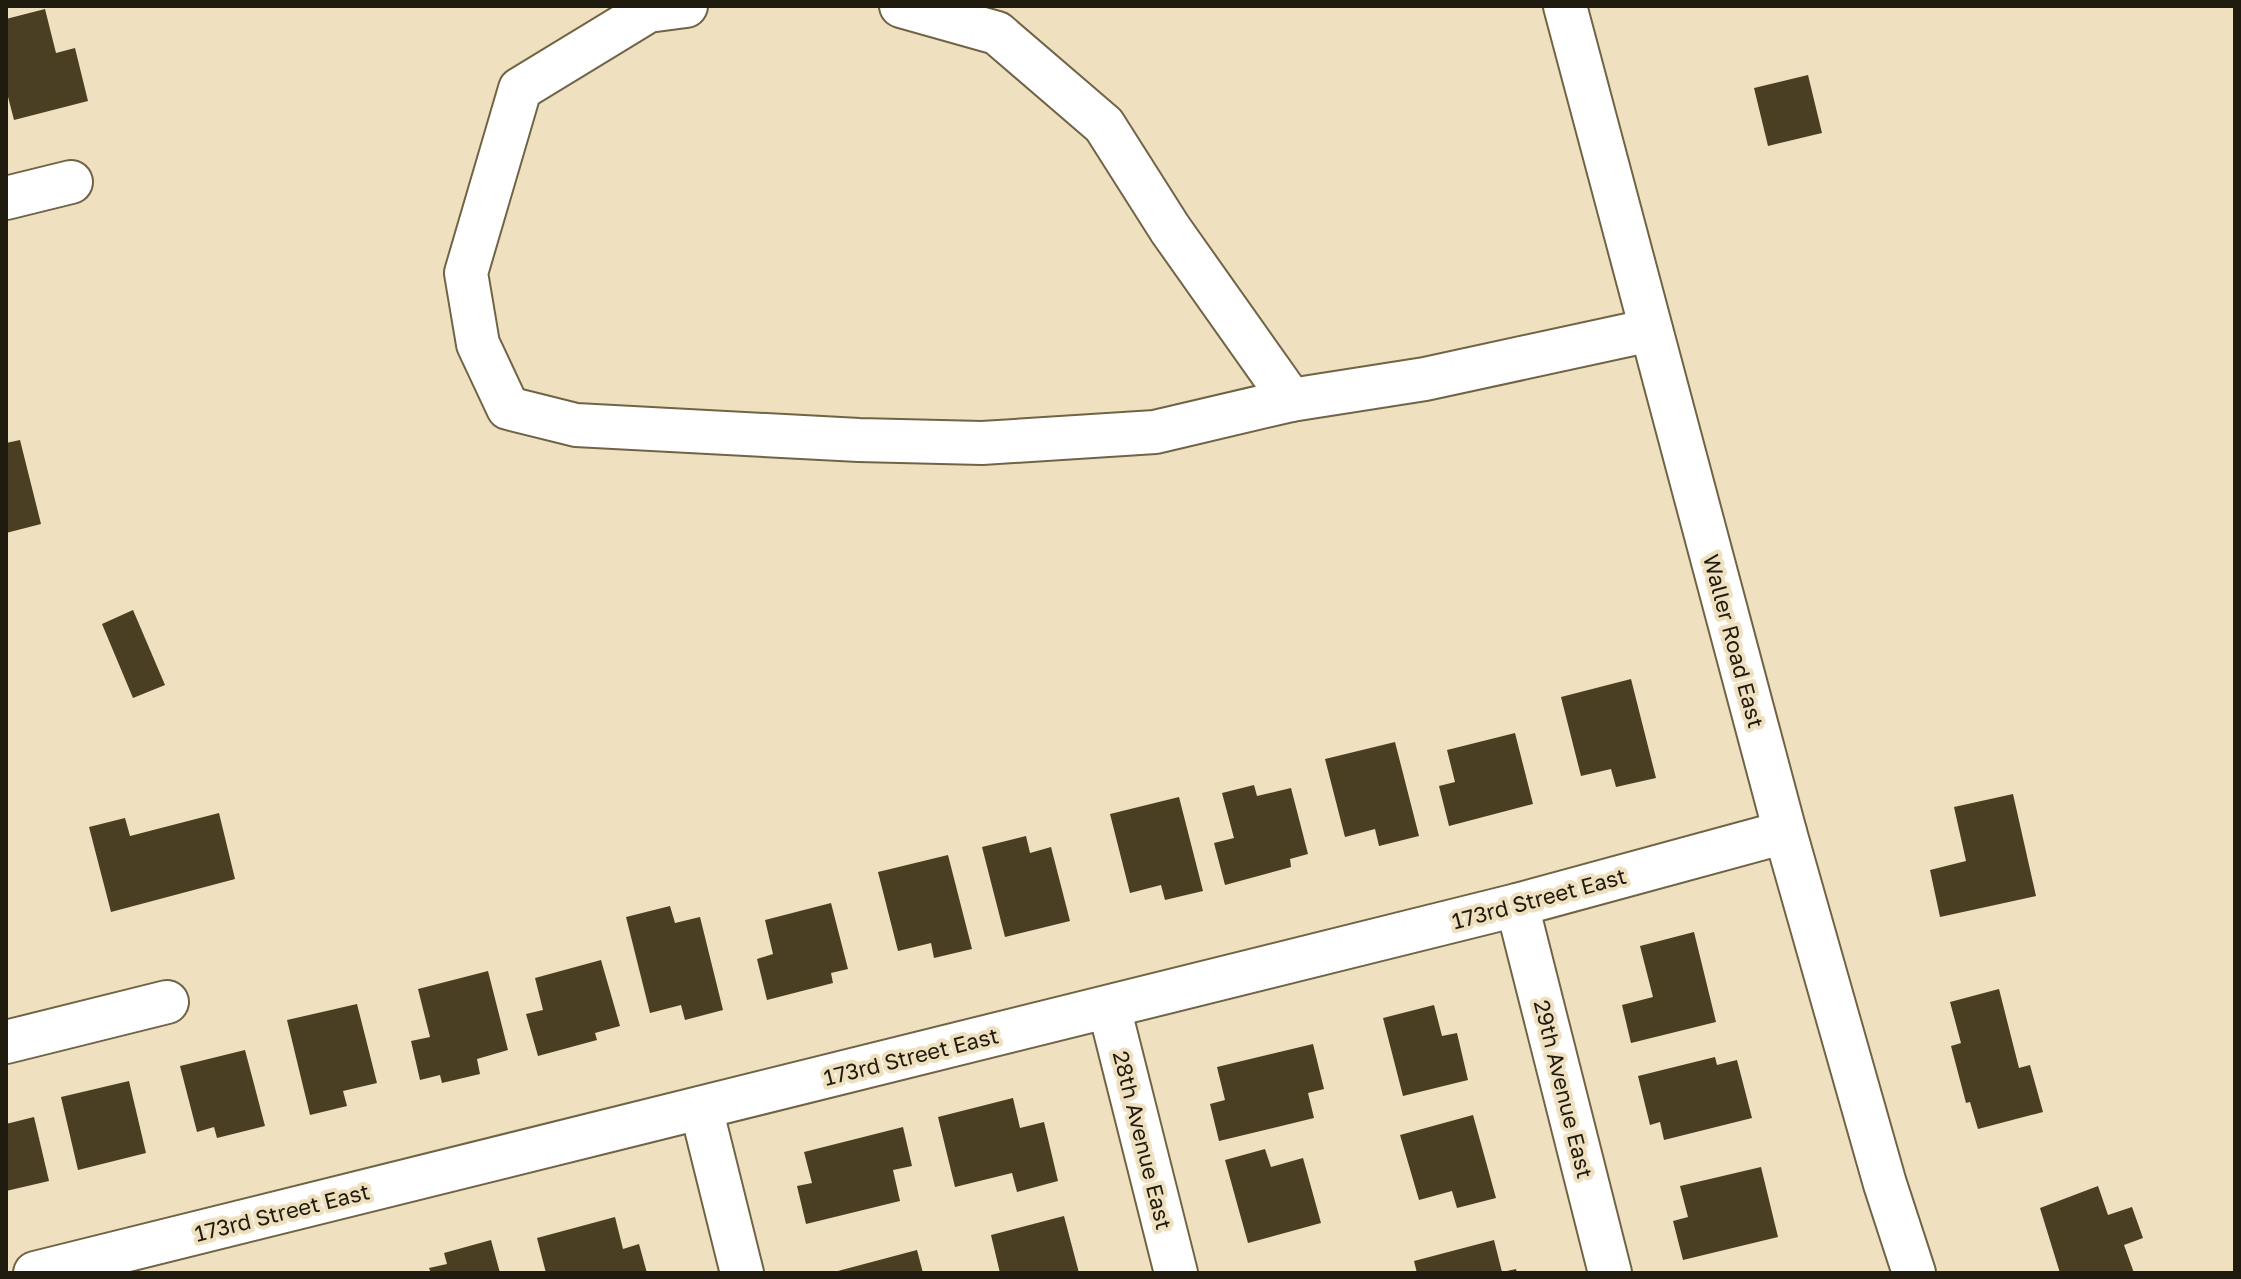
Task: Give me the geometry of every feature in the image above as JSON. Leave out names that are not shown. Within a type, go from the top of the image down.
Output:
[{"type":"street","points":[[686,6],[648,11],[520,89],[466,273],[478,344],[508,408],[576,425],[982,443],[1155,432],[1291,400],[1425,379],[1651,330]]},
{"type":"street","points":[[901,6],[997,33],[1104,125],[1170,229],[1291,400]]},
{"type":"street","name":"Waller Road East","points":[[1565,6],[1785,832],[1885,1184],[1914,1273]]},
{"type":"street","points":[[6,198],[71,182]]},
{"type":"street","name":"173rd Street East","points":[[35,1273],[1517,905],[1785,832]]},
{"type":"street","name":"29th Avenue East","points":[[1517,905],[1610,1273]]},
{"type":"street","points":[[6,1042],[167,1002]]},
{"type":"street","name":"28th Avenue East","points":[[1109,1007],[1176,1273]]},
{"type":"street","points":[[701,1108],[742,1273]]},
{"type":"building","points":[[45,9],[56,53],[75,48],[88,101],[14,120],[6,89],[6,19]]},
{"type":"building","points":[[1808,75],[1822,133],[1768,146],[1754,88]]},
{"type":"building","points":[[20,440],[41,524],[6,533],[6,443]]},
{"type":"building","points":[[133,610],[165,685],[133,698],[102,624]]},
{"type":"building","points":[[1631,679],[1656,778],[1616,787],[1611,769],[1581,776],[1561,697]]},
{"type":"building","points":[[1515,733],[1533,804],[1449,826],[1439,786],[1455,782],[1447,750]]},
{"type":"building","points":[[1395,742],[1419,836],[1379,846],[1375,829],[1345,837],[1325,759]]},
{"type":"building","points":[[1254,785],[1257,796],[1291,788],[1308,854],[1290,859],[1291,867],[1225,885],[1214,843],[1234,838],[1222,793]]},
{"type":"building","points":[[2013,794],[2036,896],[1940,917],[1930,870],[1966,861],[1954,807]]},
{"type":"building","points":[[1179,797],[1203,891],[1165,900],[1161,885],[1130,893],[1110,814]]},
{"type":"building","points":[[219,813],[235,879],[111,912],[89,827],[125,818],[130,836]]},
{"type":"building","points":[[1026,836],[1030,853],[1051,847],[1070,921],[1005,937],[982,847]]},
{"type":"building","points":[[948,855],[972,949],[934,958],[931,943],[898,951],[878,872]]},
{"type":"building","points":[[831,903],[848,969],[831,973],[833,983],[767,1000],[757,959],[773,954],[765,920]]},
{"type":"building","points":[[670,906],[675,923],[700,917],[723,1010],[685,1020],[681,1005],[650,1013],[626,917]]},
{"type":"building","points":[[1694,932],[1716,1022],[1631,1043],[1622,1005],[1653,997],[1640,946]]},
{"type":"building","points":[[601,960],[620,1026],[595,1033],[597,1040],[538,1056],[526,1014],[543,1010],[535,978]]},
{"type":"building","points":[[488,971],[508,1050],[477,1059],[480,1074],[442,1083],[440,1075],[420,1080],[411,1041],[430,1037],[418,989]]},
{"type":"building","points":[[1999,989],[2019,1068],[2030,1065],[2043,1112],[1978,1129],[1970,1102],[1966,1103],[1951,1046],[1961,1043],[1950,1002]]},
{"type":"building","points":[[357,1004],[377,1083],[343,1091],[347,1106],[310,1115],[287,1020]]},
{"type":"building","points":[[1434,1005],[1442,1036],[1457,1033],[1468,1080],[1403,1096],[1383,1018]]},
{"type":"building","points":[[1313,1044],[1324,1089],[1308,1093],[1314,1118],[1219,1141],[1210,1104],[1225,1100],[1217,1067]]},
{"type":"building","points":[[245,1050],[265,1126],[217,1138],[214,1127],[197,1132],[180,1066]]},
{"type":"building","points":[[1715,1057],[1717,1065],[1737,1060],[1752,1118],[1664,1140],[1660,1122],[1650,1125],[1638,1076]]},
{"type":"building","points":[[129,1081],[146,1153],[78,1170],[61,1097]]},
{"type":"building","points":[[1013,1098],[1020,1128],[1044,1122],[1058,1181],[1017,1192],[1012,1173],[955,1187],[938,1117]]},
{"type":"building","points":[[1473,1115],[1496,1198],[1457,1208],[1452,1191],[1419,1200],[1400,1135]]},
{"type":"building","points":[[34,1117],[49,1181],[6,1191],[6,1124]]},
{"type":"building","points":[[903,1127],[912,1166],[893,1170],[900,1201],[806,1224],[797,1186],[812,1183],[804,1152]]},
{"type":"building","points":[[1265,1149],[1271,1167],[1303,1158],[1321,1223],[1248,1243],[1225,1160]]},
{"type":"building","points":[[1761,1167],[1778,1237],[1683,1260],[1673,1221],[1688,1217],[1680,1186]]},
{"type":"building","points":[[2098,1186],[2108,1215],[2132,1207],[2143,1238],[2124,1245],[2134,1273],[2060,1273],[2040,1208]]},
{"type":"building","points":[[1064,1216],[1079,1273],[1000,1273],[991,1235]]},
{"type":"building","points":[[615,1217],[623,1249],[639,1244],[647,1273],[546,1273],[537,1238]]},
{"type":"building","points":[[491,1240],[500,1273],[431,1273],[429,1268],[447,1264],[444,1253]]},
{"type":"building","points":[[1494,1240],[1502,1272],[1516,1269],[1517,1273],[1417,1273],[1414,1261]]},
{"type":"building","points":[[917,1250],[923,1273],[834,1273],[834,1272]]}]
